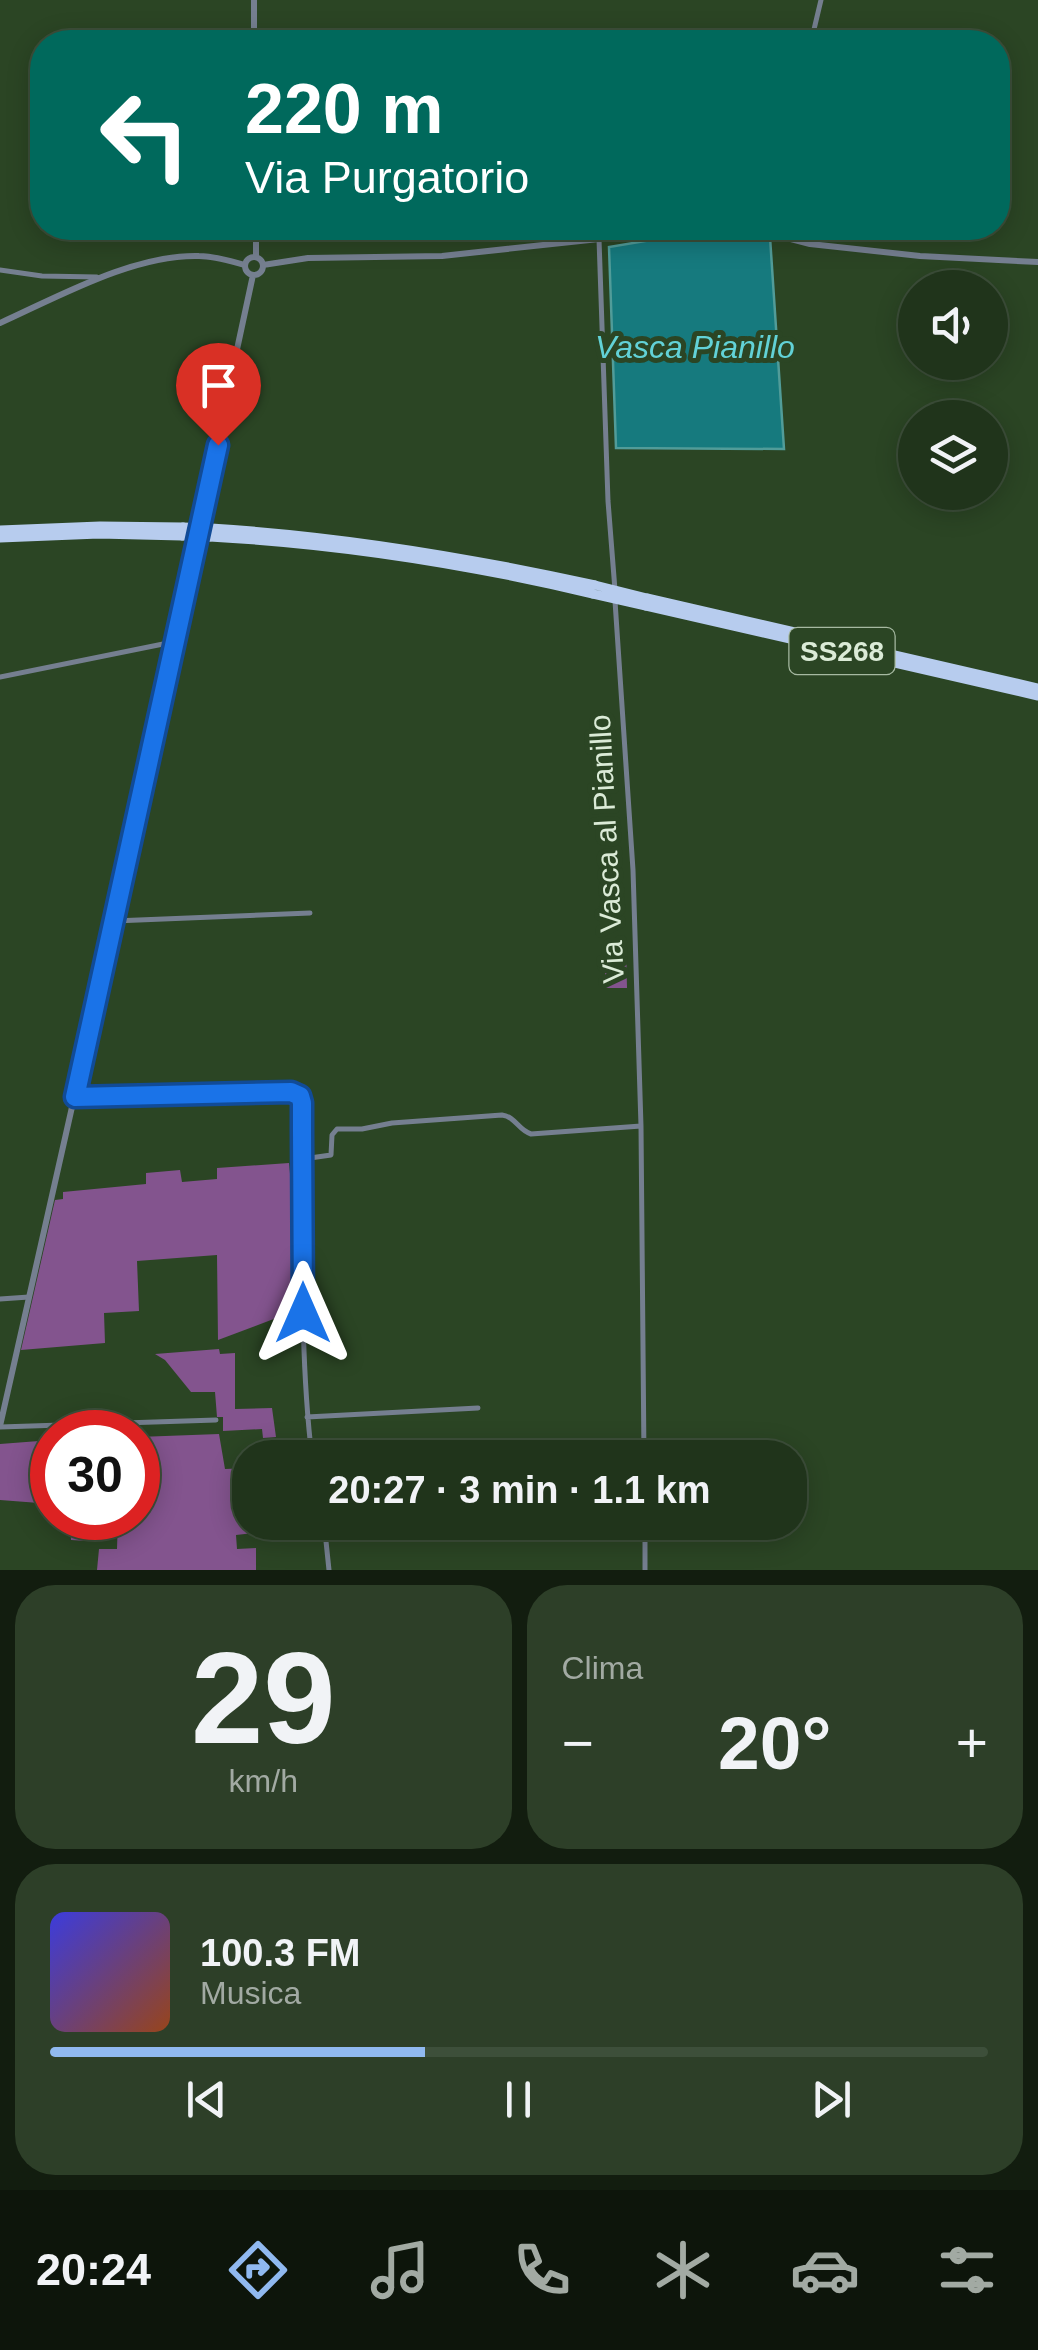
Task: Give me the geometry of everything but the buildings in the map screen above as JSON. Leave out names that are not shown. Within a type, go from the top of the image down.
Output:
[{"type":"highway","name":"SS268","points":[[0,530],[80,526],[295,534],[393,546],[486,562],[1038,696]]},
{"type":"highway","name":"SS268","points":[[0,538],[182,532]]},
{"type":"highway","name":"SS268","points":[[646,602],[1038,688]]},
{"type":"street","points":[[254,0],[254,30]]},
{"type":"street","points":[[814,30],[821,0]]},
{"type":"street","points":[[256,240],[256,258],[262,264]]},
{"type":"street","points":[[262,264],[308,258],[442,256],[590,240]]},
{"type":"street","name":"Via Vasca al Pianillo","points":[[599,240],[608,501],[633,870],[644,1440]]},
{"type":"street","points":[[797,240],[920,256],[1038,262]]},
{"type":"street","points":[[0,323],[102,278],[166,260],[199,256],[245,264]]},
{"type":"street","points":[[253,275],[245,264],[256,258]]},
{"type":"street","points":[[253,275],[260,272],[262,264]]},
{"type":"street","points":[[0,270],[102,278]]},
{"type":"street","points":[[216,1420],[0,1427],[253,275]]},
{"type":"street","points":[[0,677],[173,642]]},
{"type":"street","points":[[114,920],[310,912]]},
{"type":"street","points":[[75,1097],[291,1092],[300,1096],[303,1313],[310,1440]]},
{"type":"street","points":[[303,1159],[331,1155],[332,1135],[338,1128],[502,1115],[512,1117],[531,1134],[640,1126]]},
{"type":"street","points":[[0,1298],[29,1297]]},
{"type":"street","points":[[308,1418],[478,1408]]},
{"type":"street","points":[[326,1540],[330,1570]]},
{"type":"street","points":[[644,1540],[645,1570]]},
{"type":"shaded area","points":[[626,945],[627,988],[605,988],[605,946]]},
{"type":"shaded area","points":[[289,1163],[293,1205],[300,1207],[300,1309],[218,1340],[217,1255],[137,1261],[139,1311],[104,1313],[105,1343],[21,1350],[55,1200],[63,1199],[63,1192],[146,1184],[146,1173],[180,1170],[182,1182],[217,1179],[217,1168]]},
{"type":"shaded area","points":[[219,1349],[220,1354],[235,1353],[235,1409],[272,1408],[276,1437],[263,1438],[262,1429],[223,1431],[223,1417],[217,1417],[215,1392],[191,1392],[165,1360],[155,1354]]},
{"type":"shaded area","points":[[219,1434],[225,1469],[232,1469],[232,1540],[236,1540],[237,1549],[256,1548],[256,1570],[97,1570],[99,1549],[117,1549],[117,1540],[160,1540],[160,1436]]},
{"type":"shaded area","points":[[30,1442],[30,1502],[0,1500],[0,1444]]},
{"type":"water","name":"Vasca Pianillo","points":[[651,240],[770,240],[784,449],[616,448],[609,247]]},
{"type":"route","points":[[218,445],[75,1097],[291,1092],[300,1096],[303,1313]]}]
